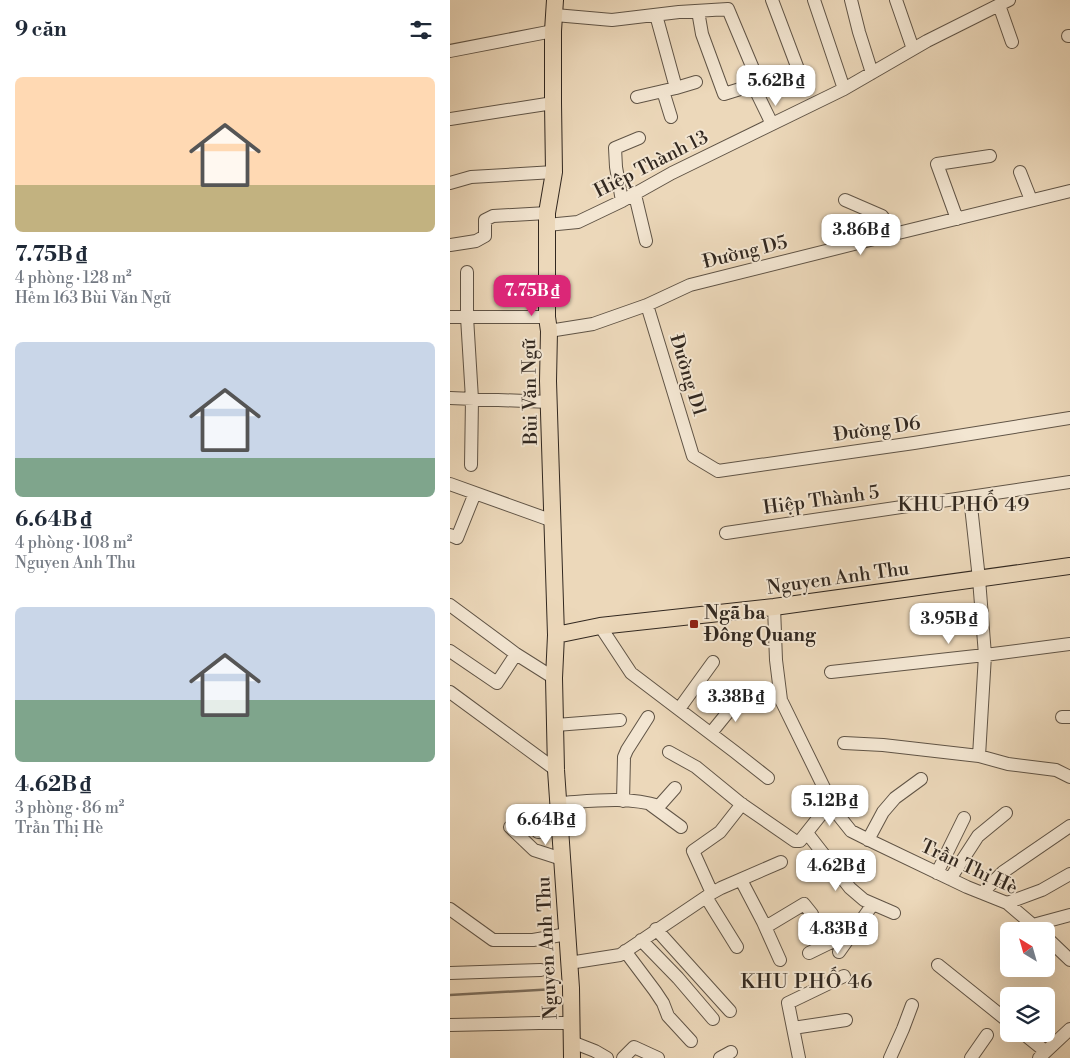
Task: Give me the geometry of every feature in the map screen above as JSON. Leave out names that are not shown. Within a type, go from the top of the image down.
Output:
[{"type":"main road","name":"Bùi Văn Ngữ","points":[[554,16],[552,103],[554,172],[547,219],[549,402],[556,635]]},
{"type":"main road","name":"Nguyen Anh Thu","points":[[572,1050],[571,988],[556,770],[554,678],[556,635],[600,626],[774,607],[1070,566]]},
{"type":"street","points":[[772,0],[801,77]]},
{"type":"street","points":[[814,0],[844,89]]},
{"type":"street","points":[[851,0],[872,73]]},
{"type":"street","points":[[896,0],[913,49]]},
{"type":"street","points":[[1004,2],[1012,42]]},
{"type":"street","name":"Hiệp Thành 13","points":[[450,245],[476,241],[485,236],[485,220],[493,216],[578,222],[635,195],[672,173],[844,89],[913,49],[1004,2]]},
{"type":"street","points":[[450,51],[554,16],[612,20],[698,11],[728,9],[759,83],[724,94],[702,34],[698,11]]},
{"type":"street","points":[[656,15],[670,90],[671,117]]},
{"type":"street","points":[[637,97],[696,82]]},
{"type":"street","points":[[753,86],[772,124]]},
{"type":"street","points":[[450,119],[552,103]]},
{"type":"street","points":[[622,201],[615,148],[639,138]]},
{"type":"street","points":[[957,219],[937,164],[990,156]]},
{"type":"street","points":[[450,183],[471,177],[554,172]]},
{"type":"street","points":[[1020,172],[1031,200]]},
{"type":"street","name":"Đường D5","points":[[450,317],[548,324],[593,324],[647,305],[690,285],[1070,191]]},
{"type":"street","points":[[635,195],[646,241]]},
{"type":"street","points":[[845,200],[882,216],[890,234]]},
{"type":"street","points":[[467,272],[467,317],[472,399],[471,465]]},
{"type":"street","name":"Đường D1","points":[[647,305],[694,456]]},
{"type":"street","points":[[450,398],[549,402]]},
{"type":"street","name":"Đường D6","points":[[694,456],[718,471],[1070,418]]},
{"type":"street","name":"Hiệp Thành 5","points":[[726,532],[1070,482]]},
{"type":"street","points":[[450,484],[553,521]]},
{"type":"street","points":[[450,535],[458,538],[475,493]]},
{"type":"street","points":[[970,497],[985,655],[979,756]]},
{"type":"street","points":[[450,605],[516,654],[554,678]]},
{"type":"street","name":"Trần Thị Hè","points":[[774,607],[776,660],[781,700],[831,802],[851,831],[950,879],[1008,903],[1030,922]]},
{"type":"street","points":[[600,626],[630,673],[768,778]]},
{"type":"street","points":[[830,672],[1070,644]]},
{"type":"street","points":[[450,651],[497,683],[516,654]]},
{"type":"street","points":[[679,709],[713,662]]},
{"type":"street","points":[[450,692],[556,770]]},
{"type":"street","points":[[711,733],[741,696]]},
{"type":"street","points":[[623,801],[624,758],[648,717]]},
{"type":"street","points":[[556,725],[620,720]]},
{"type":"street","points":[[844,743],[883,744],[979,756],[1008,764],[1056,770],[1070,777]]},
{"type":"street","points":[[669,752],[696,767],[742,804],[795,841],[800,841],[831,802]]},
{"type":"street","points":[[868,840],[883,812],[895,798],[922,779]]},
{"type":"street","points":[[559,803],[606,800],[646,802],[659,806],[675,788]]},
{"type":"street","points":[[646,802],[681,827]]},
{"type":"street","points":[[737,947],[709,895],[693,851],[720,832],[742,804]]},
{"type":"street","points":[[950,879],[978,836],[1006,813]]},
{"type":"street","points":[[937,873],[964,818]]},
{"type":"street","points":[[982,893],[1003,872],[1070,826]]},
{"type":"street","points":[[510,827],[534,850],[562,859]]},
{"type":"street","points":[[538,832],[560,828]]},
{"type":"street","points":[[806,833],[850,888],[864,900],[894,913]]},
{"type":"street","points":[[569,963],[620,955],[709,895],[781,862]]},
{"type":"street","points":[[1008,903],[1042,890],[1070,874]]},
{"type":"street","points":[[740,880],[763,922],[780,960]]},
{"type":"street","points":[[763,922],[769,924],[804,904],[812,914]]},
{"type":"street","points":[[839,952],[873,904]]},
{"type":"street","points":[[450,910],[493,940],[533,940],[567,934]]},
{"type":"street","points":[[1052,922],[1070,915]]},
{"type":"street","points":[[656,930],[730,1011]]},
{"type":"street","points":[[809,953],[854,931]]},
{"type":"street","points":[[641,940],[678,978],[712,1019]]},
{"type":"street","points":[[1055,946],[1070,960]]},
{"type":"street","points":[[625,951],[655,991],[668,1016],[691,1041]]},
{"type":"street","points":[[938,965],[1000,1015]]},
{"type":"street","points":[[450,973],[541,970]]},
{"type":"street","points":[[800,1058],[788,1003],[844,976]]},
{"type":"street","points":[[890,1058],[912,1005]]},
{"type":"street","points":[[793,1028],[846,1020]]},
{"type":"street","points":[[450,1025],[572,1024]]},
{"type":"street","points":[[1031,1042],[1042,1055],[1070,1028]]},
{"type":"street","points":[[971,1058],[987,1035]]},
{"type":"street","points":[[624,1058],[634,1047],[658,1058]]},
{"type":"street","points":[[572,1050],[595,1051],[607,1058]]},
{"type":"waterway","points":[[450,995],[555,989]]},
{"type":"place","name":"Ngã ba Đông Quang","points":[[694,624]]},
{"type":"district","name":"KHU PHỐ 49","points":[[964,505]]},
{"type":"district","name":"KHU PHỐ 46","points":[[807,982]]}]
